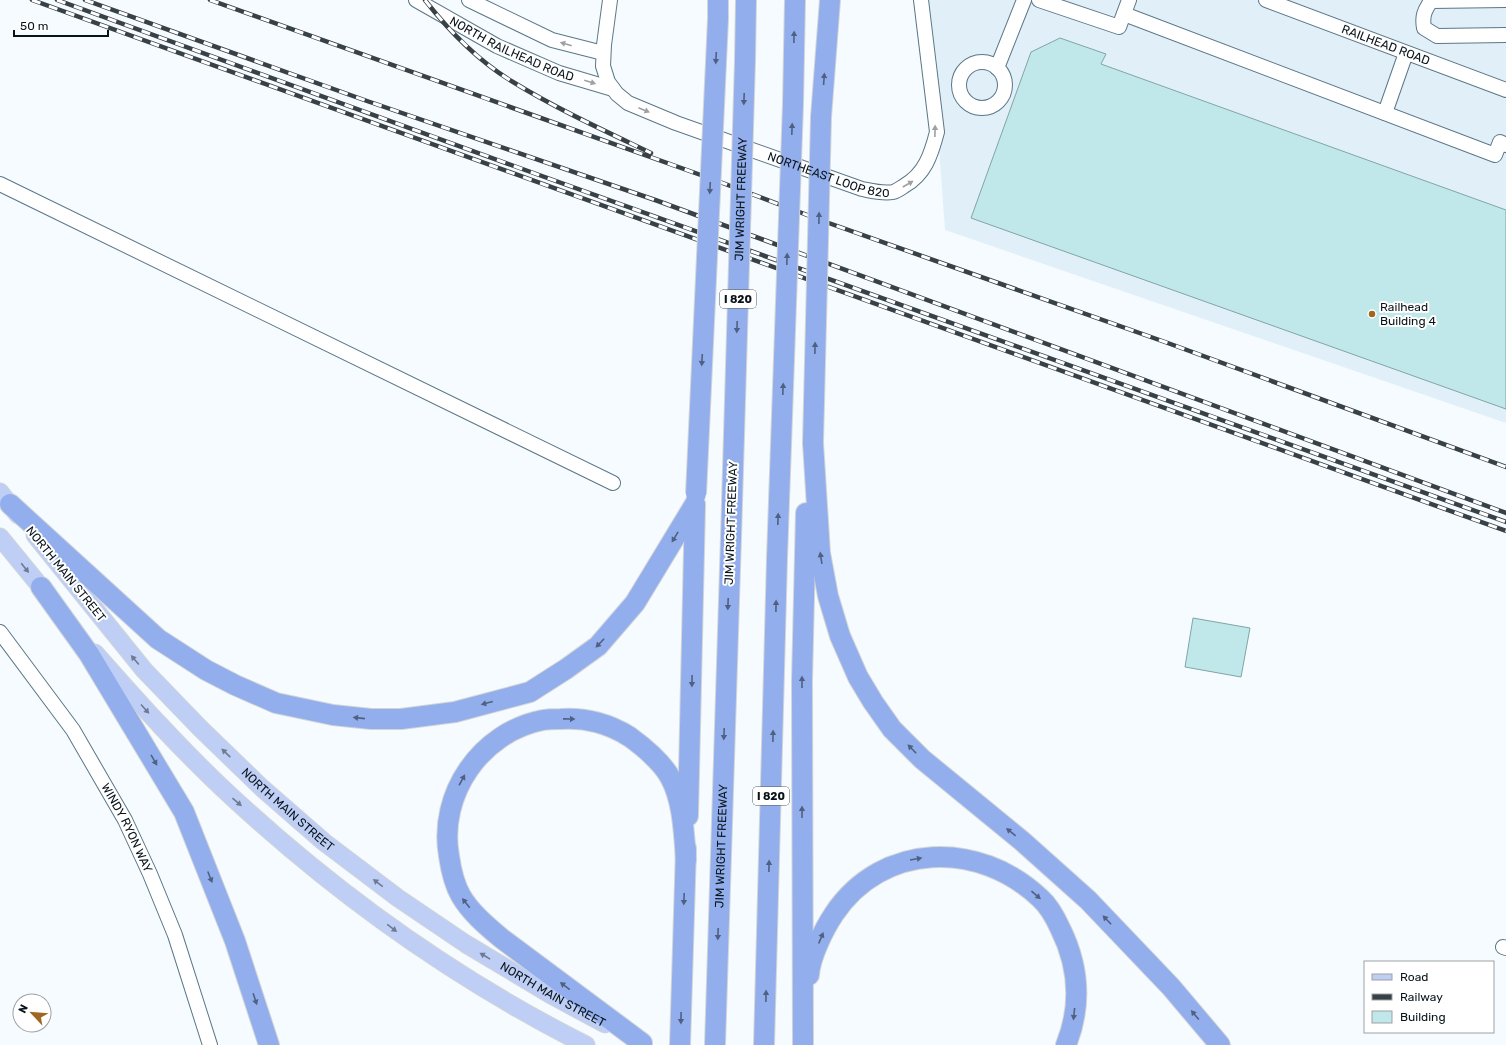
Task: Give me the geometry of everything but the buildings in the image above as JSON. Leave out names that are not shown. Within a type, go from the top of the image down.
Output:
[{"type":"highway","points":[[680,1045],[690,777],[696,499],[718,0]]},
{"type":"highway","name":"JIM WRIGHT FREEWAY","points":[[715,1045],[746,0]]},
{"type":"highway","name":"I 820","points":[[765,1040],[777,558],[793,104],[795,0]]},
{"type":"highway","points":[[830,0],[821,117],[813,443],[820,553],[828,596],[840,636],[858,677],[892,729],[922,759],[1022,841],[1088,900],[1171,987],[1220,1045]]},
{"type":"highway","points":[[803,1045],[802,680],[807,486],[813,443]]},
{"type":"highway","points":[[5,498],[158,638],[206,670],[235,685],[276,703],[333,715],[371,719],[400,718],[462,710],[530,692],[566,669],[598,646],[635,603],[696,499]]},
{"type":"highway","points":[[41,587],[89,654],[184,812],[235,941],[269,1045]]},
{"type":"highway","points":[[644,1044],[501,938],[484,924],[462,897],[455,882],[447,844],[448,820],[453,796],[470,766],[484,750],[503,736],[521,726],[544,720],[570,718],[590,720],[609,726],[642,745],[658,761],[671,778],[679,802],[686,860]]},
{"type":"highway","points":[[803,1045],[809,972],[826,926],[841,904],[857,887],[876,873],[910,860],[944,856],[962,858],[982,863],[1011,875],[1041,899],[1054,916],[1075,966],[1076,991],[1074,1020],[1066,1045]]},
{"type":"main road","name":"NORTH MAIN STREET","points":[[5,498],[144,670],[200,728],[262,788],[324,842],[398,898],[466,944],[553,996],[644,1044]]},
{"type":"main road","points":[[0,537],[92,650],[148,713],[232,798],[298,855],[398,932],[516,1008],[586,1045]]},
{"type":"street","name":"NORTH RAILHEAD ROAD","points":[[416,0],[497,46],[559,73],[613,89]]},
{"type":"street","name":"NORTH RAILHEAD ROAD","points":[[469,0],[552,40],[603,53]]},
{"type":"street","name":"NORTHEAST LOOP 820","points":[[610,0],[603,53],[603,66],[608,82],[617,94],[628,103],[676,123],[862,189],[881,193],[894,192],[914,181],[932,152],[937,132],[921,0]]},
{"type":"street","points":[[997,68],[1024,0]]},
{"type":"street","points":[[1039,0],[1118,27],[1129,0]]},
{"type":"street","name":"RAILHEAD ROAD","points":[[1266,0],[1300,6],[1406,53],[1506,90]]},
{"type":"street","points":[[1506,0],[1431,1],[1425,9],[1422,19],[1424,28],[1437,36],[1506,35]]},
{"type":"street","points":[[1124,14],[1495,155],[1500,142],[1506,145]]},
{"type":"street","points":[[1385,113],[1406,53]]},
{"type":"street","points":[[0,184],[613,483]]},
{"type":"street","name":"WINDY RYON WAY","points":[[0,632],[73,730],[125,820],[150,874],[175,935],[210,1045]]},
{"type":"shaded area","points":[[928,0],[1506,0],[1506,423],[945,230]]},
{"type":"railway","points":[[32,0],[1506,531]]},
{"type":"railway","points":[[57,0],[514,166],[1506,522]]},
{"type":"railway","points":[[85,0],[367,101],[658,201],[1506,513]]},
{"type":"railway","points":[[210,0],[712,179],[823,221],[1165,342],[1506,467]]},
{"type":"railway","points":[[425,0],[444,23],[466,45],[501,74],[564,111],[651,153]]},
{"type":"place","name":"Railhead Building 4","points":[[1372,314]]}]
